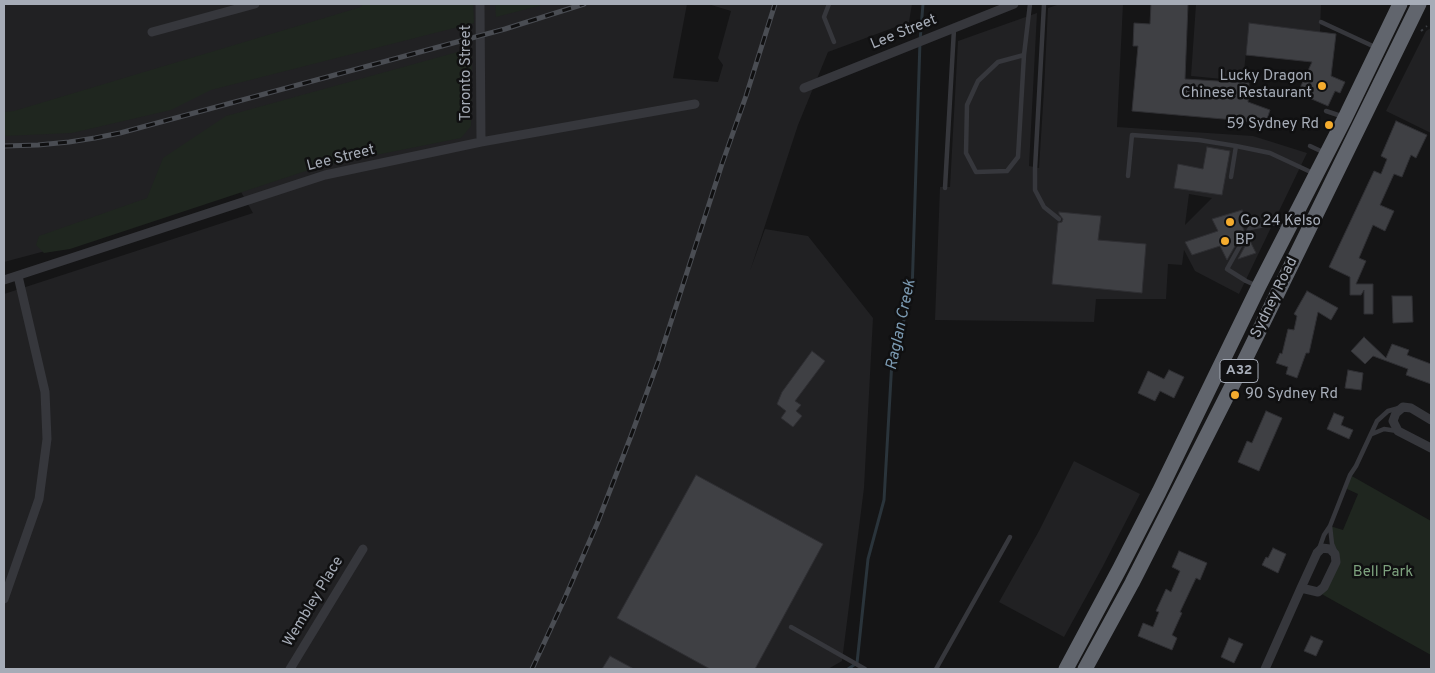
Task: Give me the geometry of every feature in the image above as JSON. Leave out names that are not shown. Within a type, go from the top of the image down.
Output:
[{"type":"highway","name":"Sydney Road","points":[[1066,669],[1159,492],[1259,286],[1345,118],[1400,4]]},
{"type":"highway","name":"Sydney Road","points":[[1085,669],[1132,584],[1236,378],[1419,4]]},
{"type":"street","points":[[152,32],[255,4]]},
{"type":"street","name":"Toronto Street","points":[[480,4],[481,142]]},
{"type":"street","name":"Lee Street","points":[[804,88],[1001,6],[1014,4]]},
{"type":"street","name":"Lee Street","points":[[4,280],[325,175],[481,142],[695,104]]},
{"type":"street","points":[[4,598],[39,499],[47,439],[44,392],[18,276]]},
{"type":"street","points":[[1431,420],[1411,408],[1402,407],[1396,413],[1394,421],[1398,431],[1431,448]]},
{"type":"street","points":[[1265,669],[1301,588],[1317,553],[1322,548],[1330,549],[1336,554],[1336,562],[1324,587],[1318,592],[1301,588]]},
{"type":"street","name":"Wembley Place","points":[[290,669],[362,549]]},
{"type":"lane","points":[[829,4],[824,17],[834,42]]},
{"type":"lane","points":[[1024,56],[998,62],[978,81],[967,104],[966,153],[976,172],[1007,171],[1018,156],[1024,56],[1030,4]]},
{"type":"lane","points":[[1044,4],[1034,169],[1035,190],[1044,207],[1059,219]]},
{"type":"lane","points":[[1321,22],[1378,49]]},
{"type":"lane","points":[[945,188],[954,27]]},
{"type":"lane","points":[[1326,111],[1345,118]]},
{"type":"lane","points":[[1128,176],[1132,135],[1199,140],[1270,153],[1316,175]]},
{"type":"lane","points":[[1231,177],[1236,146]]},
{"type":"lane","points":[[1310,146],[1327,153]]},
{"type":"lane","points":[[1259,286],[1246,281],[1227,269],[1250,228],[1274,223],[1288,229]]},
{"type":"lane","points":[[1317,553],[1350,475],[1377,421],[1388,412],[1402,407]]},
{"type":"lane","points":[[1372,434],[1384,429],[1398,431]]},
{"type":"lane","points":[[1330,526],[1332,544],[1336,554]]},
{"type":"lane","points":[[936,669],[1010,537]]},
{"type":"lane","points":[[791,627],[865,669]]},
{"type":"path","points":[[1422,30],[1426,26]]},
{"type":"shaded area","points":[[4,4],[687,4],[673,78],[718,82],[723,65],[718,58],[731,11],[708,4],[912,4],[909,22],[828,52],[798,125],[750,271],[765,229],[808,236],[873,318],[864,488],[842,661],[828,669],[4,669],[4,294],[253,213],[237,185],[83,241],[4,262]]},
{"type":"shaded area","points":[[1060,4],[1123,4],[1117,127],[1253,136],[1307,153],[1239,294],[1195,271],[1184,250],[1182,265],[1168,264],[1166,299],[1096,299],[1094,322],[935,320],[940,187],[950,187],[958,41],[1037,13],[1029,166],[1039,168],[1048,8]],"holes":[[[1189,194],[1212,198],[1185,225]]]},
{"type":"shaded area","points":[[1196,4],[1321,4],[1320,32],[1249,23],[1243,81],[1191,76]]},
{"type":"shaded area","points":[[1431,28],[1431,133],[1386,111],[1426,31]]},
{"type":"shaded area","points":[[1074,461],[1140,494],[1064,637],[999,602],[1039,531]]},
{"type":"green space","points":[[363,4],[473,4],[474,23],[211,90],[171,110],[72,133],[4,136],[4,112],[14,111],[361,7]]},
{"type":"green space","points":[[495,4],[546,4],[496,17]]},
{"type":"green space","points":[[472,48],[471,126],[461,138],[321,166],[70,249],[44,253],[36,245],[39,236],[147,198],[163,158],[226,116]]},
{"type":"green space","name":"Bell Park","points":[[1350,475],[1431,521],[1431,655],[1318,592],[1336,562],[1330,526],[1343,530],[1358,494],[1345,488]]},
{"type":"building","points":[[1151,4],[1188,4],[1185,79],[1249,83],[1248,102],[1270,110],[1264,128],[1246,121],[1132,111],[1138,46],[1133,46],[1134,23],[1150,24]]},
{"type":"building","points":[[1249,23],[1336,34],[1331,76],[1345,82],[1340,93],[1335,91],[1328,106],[1307,97],[1309,94],[1299,90],[1312,62],[1246,55]]},
{"type":"building","points":[[1396,121],[1427,135],[1416,158],[1411,155],[1402,177],[1394,174],[1380,205],[1394,211],[1385,231],[1373,225],[1359,258],[1366,261],[1356,284],[1373,284],[1373,314],[1364,314],[1364,290],[1361,295],[1350,295],[1350,277],[1329,267],[1374,171],[1381,174],[1387,159],[1381,156]]},
{"type":"building","points":[[1207,147],[1230,151],[1222,195],[1174,188],[1178,164],[1203,169]]},
{"type":"building","points":[[1242,210],[1249,224],[1242,226],[1244,230],[1227,260],[1220,246],[1192,255],[1185,242],[1218,231],[1212,219]]},
{"type":"building","points":[[1059,212],[1101,216],[1098,240],[1146,244],[1142,293],[1052,284],[1058,223],[1062,222],[1063,219]]},
{"type":"building","points":[[1249,239],[1256,253],[1238,259]]},
{"type":"building","points":[[1307,291],[1338,308],[1331,320],[1318,312],[1309,353],[1306,353],[1297,378],[1286,374],[1288,367],[1276,363],[1280,353],[1282,354],[1288,329],[1294,330],[1297,316],[1294,314]]},
{"type":"building","points":[[1392,296],[1412,296],[1413,322],[1393,323]]},
{"type":"building","points":[[1364,337],[1386,358],[1392,344],[1409,350],[1407,355],[1431,364],[1431,384],[1406,375],[1408,369],[1373,356],[1365,364],[1351,351]]},
{"type":"building","points":[[812,351],[825,361],[795,401],[801,405],[796,411],[802,416],[793,427],[781,418],[786,411],[777,404],[782,392]]},
{"type":"building","points":[[1169,370],[1184,377],[1174,398],[1160,391],[1155,401],[1138,393],[1148,371],[1164,379]]},
{"type":"building","points":[[1348,370],[1363,373],[1361,390],[1345,388]]},
{"type":"building","points":[[1266,411],[1282,418],[1259,471],[1238,462],[1247,441],[1252,443]]},
{"type":"building","points":[[1334,413],[1344,417],[1341,425],[1353,430],[1349,439],[1327,429]]},
{"type":"building","points":[[696,475],[823,544],[755,669],[710,669],[617,618]]},
{"type":"building","points":[[1273,548],[1286,554],[1278,573],[1262,565]]},
{"type":"building","points":[[1179,551],[1207,563],[1200,580],[1196,578],[1180,612],[1182,613],[1172,635],[1177,638],[1172,650],[1138,636],[1143,623],[1153,627],[1159,612],[1156,611],[1166,589],[1171,592],[1180,571],[1172,567]]},
{"type":"building","points":[[1311,636],[1323,641],[1316,656],[1304,651]]},
{"type":"building","points":[[1229,638],[1243,644],[1234,663],[1221,657]]},
{"type":"building","points":[[610,656],[634,669],[602,669]]},
{"type":"waterway","name":"Raglan Creek","points":[[848,669],[857,663],[868,559],[884,500],[892,360],[912,293],[920,41],[923,4]]},
{"type":"railway","points":[[4,146],[69,142],[120,133],[505,29],[584,4]]},
{"type":"railway","points":[[532,669],[597,524],[631,436],[658,362],[775,4]]},
{"type":"place","name":"Lucky Dragon Chinese Restaurant","points":[[1322,86]]},
{"type":"place","name":"59 Sydney Rd","points":[[1329,125]]},
{"type":"place","name":"Go 24 Kelso","points":[[1230,222]]},
{"type":"place","name":"BP","points":[[1225,241]]},
{"type":"place","name":"90 Sydney Rd","points":[[1235,395]]}]
